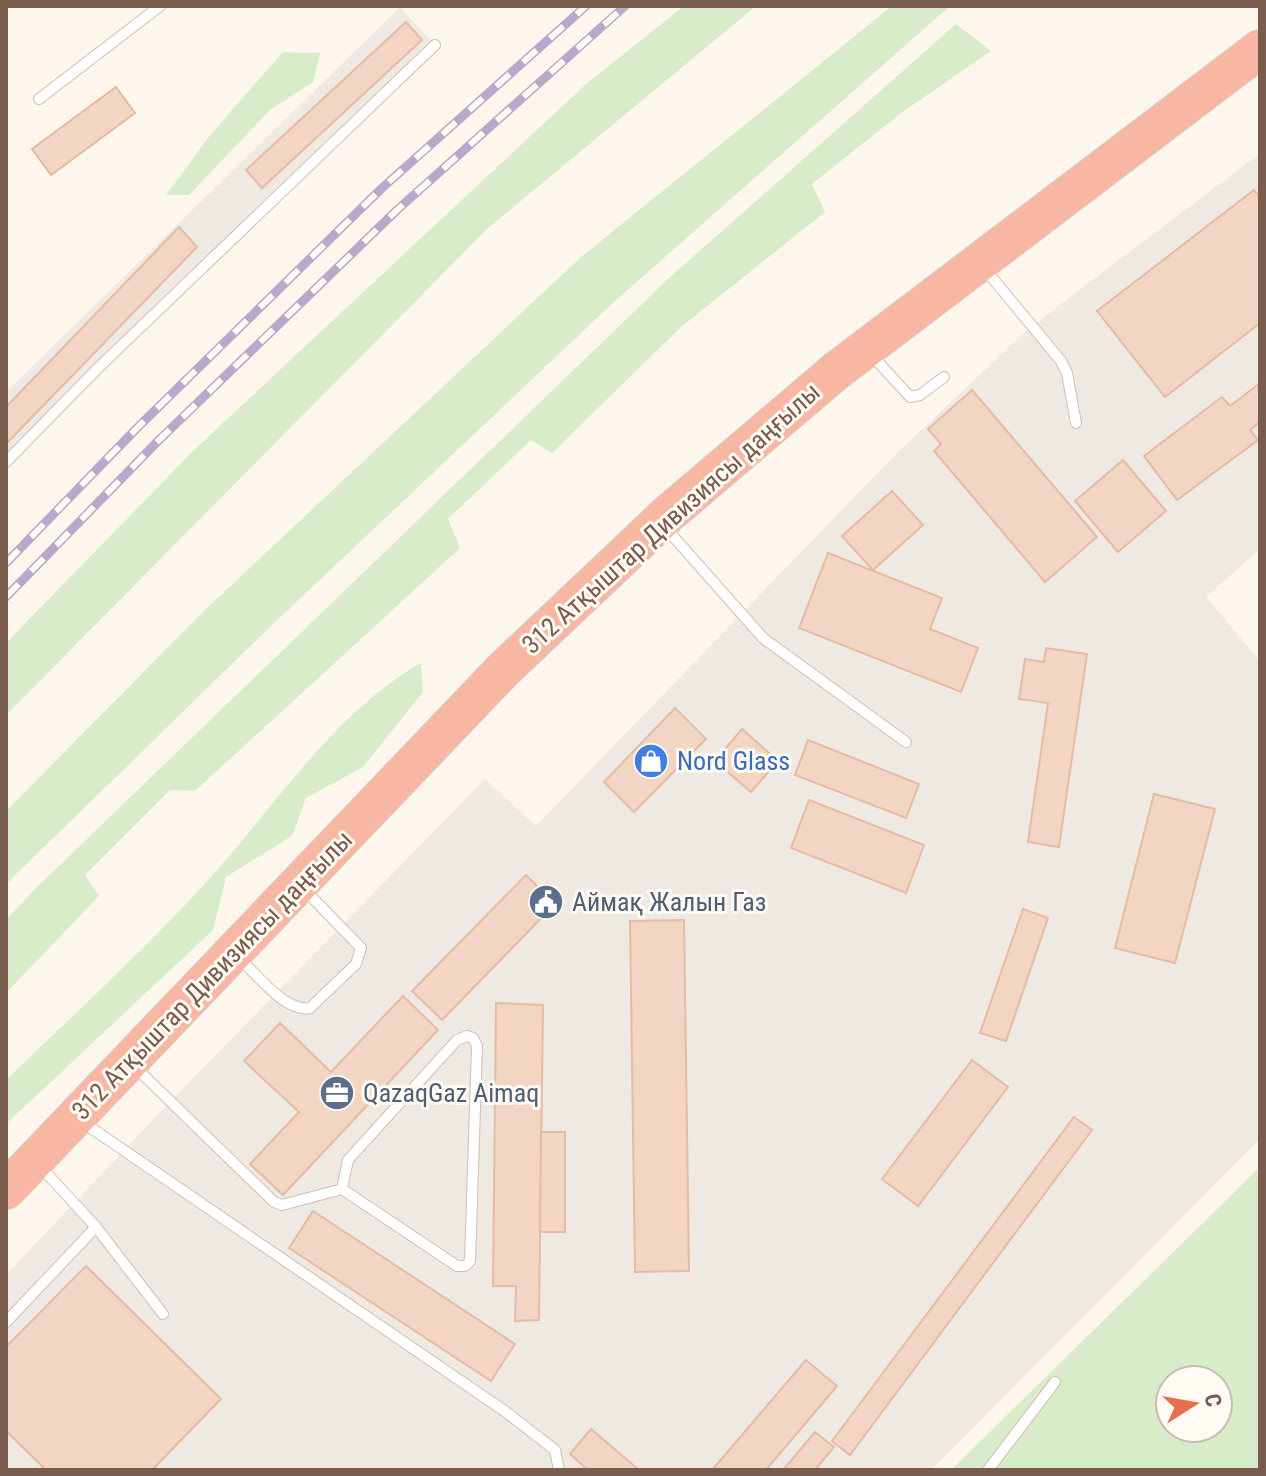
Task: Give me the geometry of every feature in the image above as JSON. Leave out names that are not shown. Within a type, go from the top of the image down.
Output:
[{"type":"highway","name":"312 Атқыштар Дивизиясы даңғылы","points":[[6,1190],[503,670],[660,521],[865,348],[977,260],[1260,49]]},
{"type":"lane","points":[[39,99],[160,6]]},
{"type":"lane","points":[[6,462],[97,369],[435,45]]},
{"type":"lane","points":[[977,260],[1061,361],[1067,373],[1076,423]]},
{"type":"lane","points":[[865,348],[910,397],[920,395],[944,377]]},
{"type":"lane","points":[[660,521],[763,638],[906,742]]},
{"type":"lane","points":[[234,953],[290,1005],[302,1010],[310,1008],[356,964],[361,948],[299,885]]},
{"type":"lane","points":[[130,1062],[274,1202],[282,1205],[342,1189],[457,1266],[465,1266],[470,1261],[477,1046],[473,1038],[467,1036],[457,1040],[348,1160],[342,1189]]},
{"type":"lane","points":[[76,1117],[506,1412],[555,1450],[559,1470]]},
{"type":"lane","points":[[35,1160],[96,1227],[163,1314]]},
{"type":"lane","points":[[7,1320],[96,1227]]},
{"type":"lane","points":[[988,1470],[1055,1382]]},
{"type":"shaded area","points":[[400,7],[435,45],[6,462],[6,392]]},
{"type":"shaded area","points":[[1260,153],[1260,549],[1206,597],[1260,661],[1260,1139],[931,1470],[6,1470],[6,1275],[165,1107],[485,779],[536,826],[896,454],[1027,330]]},
{"type":"green space","points":[[684,6],[756,6],[487,229],[6,715],[6,643],[192,452],[585,85]]},
{"type":"green space","points":[[892,6],[950,6],[615,301],[272,625],[6,884],[6,811],[206,609],[581,257]]},
{"type":"green space","points":[[956,24],[991,51],[901,113],[812,184],[825,212],[681,327],[552,453],[531,440],[448,519],[460,548],[195,791],[170,790],[85,875],[99,896],[6,993],[6,920],[35,889],[669,278]]},
{"type":"green space","points":[[283,52],[320,53],[313,82],[270,110],[189,195],[166,195],[211,134]]},
{"type":"green space","points":[[421,663],[423,692],[363,767],[306,798],[292,836],[226,877],[213,930],[6,1124],[6,1080],[185,905],[334,734],[390,683]]},
{"type":"green space","points":[[1260,1167],[1260,1470],[951,1470]]},
{"type":"building","points":[[406,22],[422,40],[262,188],[246,170]]},
{"type":"building","points":[[116,87],[135,113],[51,175],[32,149]]},
{"type":"building","points":[[1254,190],[1260,198],[1260,323],[1165,397],[1097,311]]},
{"type":"building","points":[[179,227],[197,247],[6,444],[6,407]]},
{"type":"building","points":[[1260,383],[1260,422],[1250,430],[1258,440],[1177,500],[1144,456],[1222,397],[1230,406]]},
{"type":"building","points":[[972,390],[1097,537],[1045,582],[934,451],[941,444],[928,429]]},
{"type":"building","points":[[1123,460],[1166,511],[1118,552],[1075,501]]},
{"type":"building","points":[[892,491],[923,525],[873,570],[842,536]]},
{"type":"building","points":[[828,553],[942,598],[930,629],[978,648],[961,692],[799,628]]},
{"type":"building","points":[[1046,648],[1087,654],[1059,847],[1028,842],[1048,703],[1019,699],[1025,659],[1044,662]]},
{"type":"building","points":[[675,708],[706,739],[634,812],[604,782]]},
{"type":"building","points":[[742,729],[778,761],[751,792],[715,761]]},
{"type":"building","points":[[808,740],[919,784],[906,818],[795,775]]},
{"type":"building","points":[[1154,794],[1215,809],[1175,963],[1115,948]]},
{"type":"building","points":[[809,800],[924,845],[906,893],[791,848]]},
{"type":"building","points":[[526,875],[555,904],[442,1020],[412,991]]},
{"type":"building","points":[[1023,909],[1048,918],[1006,1041],[980,1033]]},
{"type":"building","points":[[684,920],[689,1271],[635,1272],[630,921]]},
{"type":"building","points":[[403,996],[438,1030],[283,1195],[250,1164],[299,1112],[244,1061],[280,1023],[331,1072]]},
{"type":"building","points":[[496,1003],[543,1005],[539,1320],[515,1321],[516,1286],[493,1286]]},
{"type":"building","points":[[972,1060],[1008,1087],[918,1206],[882,1179]]},
{"type":"building","points":[[1074,1117],[1092,1130],[850,1455],[832,1441]]},
{"type":"building","points":[[541,1132],[565,1132],[565,1232],[540,1232]]},
{"type":"building","points":[[313,1211],[515,1344],[491,1381],[289,1248]]},
{"type":"building","points":[[86,1266],[221,1399],[152,1470],[46,1470],[6,1431],[6,1347]]},
{"type":"building","points":[[806,1360],[837,1386],[766,1470],[712,1470]]},
{"type":"building","points":[[591,1429],[639,1470],[588,1470],[570,1454]]},
{"type":"building","points":[[815,1432],[834,1447],[815,1470],[783,1470]]},
{"type":"railway","points":[[6,563],[138,427],[381,189],[586,6]]},
{"type":"railway","points":[[6,597],[158,441],[397,210],[625,6]]},
{"type":"place","name":"Nord Glass","points":[[651,761]]},
{"type":"place","name":"Аймақ Жалын Газ","points":[[546,902]]},
{"type":"place","name":"QazaqGaz Aimaq","points":[[337,1093]]}]
